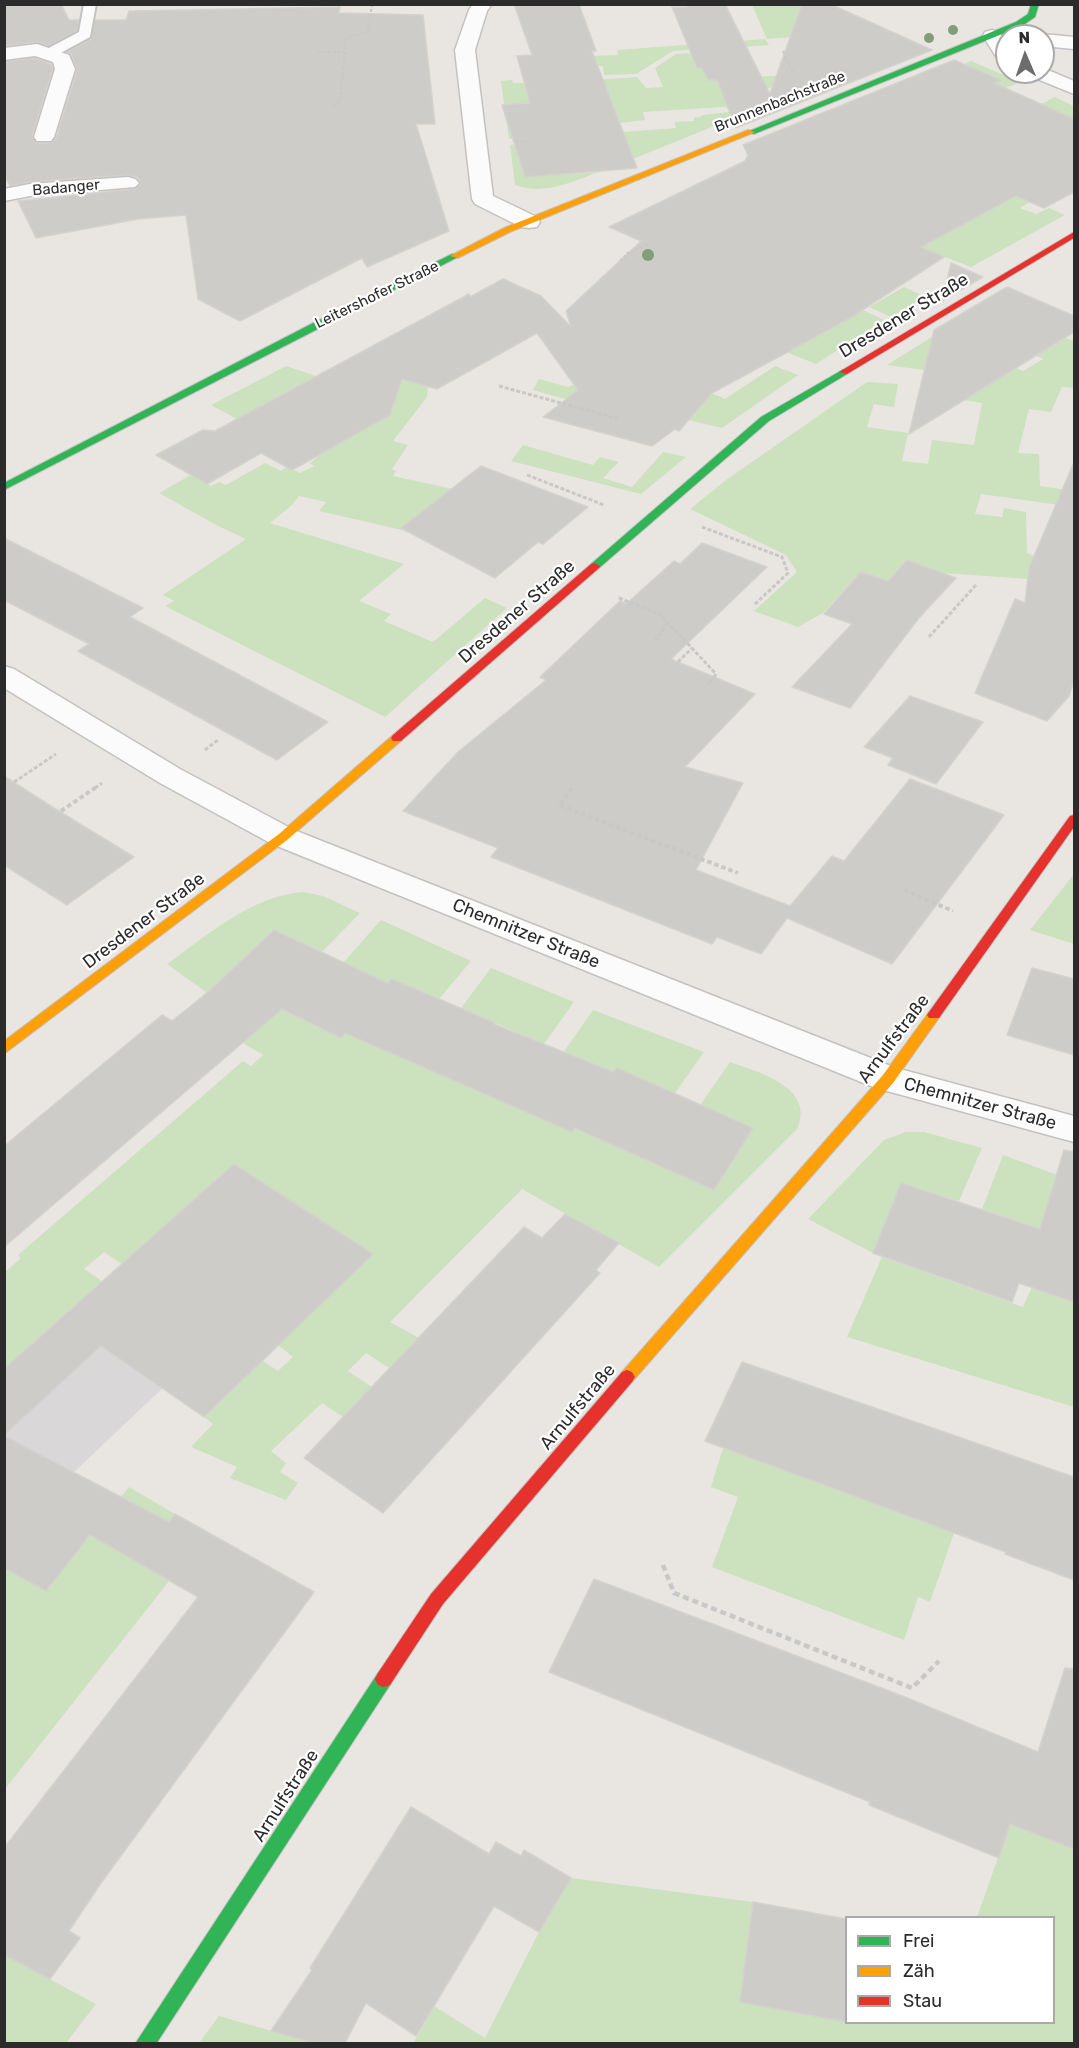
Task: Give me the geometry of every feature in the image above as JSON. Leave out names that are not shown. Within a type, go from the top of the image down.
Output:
[{"type":"street","points":[[483,4],[478,10],[465,50],[483,199],[529,222]]},
{"type":"street","name":"Brunnenbachstraße","points":[[1019,24],[1032,15],[1035,4]]},
{"type":"street","name":"Brunnenbachstraße","points":[[529,222],[950,50],[995,37]]},
{"type":"street","points":[[1055,41],[1074,43]]},
{"type":"street","points":[[4,54],[37,51],[50,53],[62,59],[65,69],[44,137]]},
{"type":"street","points":[[1055,80],[1074,88]]},
{"type":"street","name":"Badanger","points":[[4,195],[30,190],[128,183]]},
{"type":"street","name":"Leitershofer Straße","points":[[4,487],[320,323],[507,230],[529,222]]},
{"type":"street","name":"Dresdener Straße","points":[[4,1049],[284,837],[765,419],[1074,235]]},
{"type":"street","name":"Chemnitzer Straße","points":[[4,675],[170,776],[284,837],[888,1079],[1074,1129]]},
{"type":"street","name":"Arnulfstraße","points":[[144,2043],[437,1599],[888,1079],[1074,819]]},
{"type":"lane","points":[[50,53],[85,34],[90,4]]},
{"type":"path","points":[[333,106],[340,101],[346,38],[368,32],[372,4]]},
{"type":"path","points":[[318,52],[344,52]]},
{"type":"path","points":[[521,141],[527,141]]},
{"type":"path","points":[[620,261],[628,253],[648,244]]},
{"type":"path","points":[[499,386],[619,419]]},
{"type":"path","points":[[527,475],[648,522]]},
{"type":"path","points":[[659,511],[782,557],[788,573],[754,605]]},
{"type":"path","points":[[579,582],[661,615],[716,674],[708,685]]},
{"type":"path","points":[[929,637],[975,585]]},
{"type":"path","points":[[655,641],[668,622]]},
{"type":"path","points":[[678,662],[692,648]]},
{"type":"path","points":[[572,788],[559,805],[738,873]]},
{"type":"path","points":[[904,890],[996,929]]},
{"type":"path","points":[[663,1565],[674,1593],[912,1688],[939,1660]]},
{"type":"shaded area","points":[[273,1189],[332,1228],[74,1472],[5,1555],[5,1429],[41,1401]]},
{"type":"green space","points":[[752,5],[802,5],[820,35],[767,39]]},
{"type":"green space","points":[[765,39],[769,45],[744,47],[741,43],[688,47],[688,50],[673,51],[636,74],[604,75],[603,66],[591,66],[592,56],[618,55],[617,50]]},
{"type":"green space","points":[[726,51],[694,60],[696,68],[702,68],[708,80],[785,75],[779,63],[785,63],[795,86],[721,91],[754,105],[643,112],[645,120],[620,123],[605,85],[597,80],[637,77],[646,88],[663,87],[655,68],[676,54]]},
{"type":"green space","points":[[971,61],[995,71],[995,78],[964,64]]},
{"type":"green space","points":[[512,80],[513,83],[525,83],[532,103],[534,138],[509,139],[501,81]]},
{"type":"green space","points":[[995,82],[1015,84],[998,91],[987,86]]},
{"type":"green space","points":[[1055,97],[1074,106],[1074,119],[1041,104]]},
{"type":"green space","points":[[756,109],[633,159],[623,132],[676,128],[675,122],[694,121],[694,118],[702,115]]},
{"type":"green space","points":[[517,144],[516,148],[525,177],[599,172],[547,188],[536,189],[515,185],[510,145]]},
{"type":"green space","points":[[926,180],[993,209],[1016,196],[1030,202],[1020,208],[1036,214],[1049,208],[1065,215],[971,267],[922,248],[822,319],[836,326],[863,310],[884,320],[816,364],[771,346]]},
{"type":"green space","points":[[904,287],[926,297],[891,317],[869,307]]},
{"type":"green space","points":[[983,305],[986,354],[1023,371],[1043,359],[1036,356],[1066,338],[1074,341],[1074,388],[1062,387],[1051,412],[1029,409],[1018,453],[1039,454],[1040,486],[1074,491],[1074,507],[981,494],[975,514],[1002,517],[1004,508],[1026,512],[1027,553],[1050,563],[1058,581],[943,573],[907,560],[887,581],[861,572],[823,613],[798,627],[754,611],[797,572],[786,555],[690,509],[726,480],[867,382],[898,384],[894,407],[874,404],[867,427],[908,433],[902,461],[928,464],[932,440],[974,445],[982,403],[964,400],[969,376],[887,365]]},
{"type":"green space","points":[[286,366],[316,376],[279,397],[379,394],[409,377],[428,387],[427,397],[393,441],[408,445],[392,469],[396,471],[393,476],[458,490],[481,548],[319,511],[326,502],[299,496],[292,505],[270,523],[404,564],[359,601],[391,614],[384,621],[433,642],[485,598],[507,608],[385,717],[165,606],[174,601],[163,595],[246,539],[159,493],[191,475],[211,486],[219,482],[226,485],[265,463],[281,471],[287,467],[300,473],[314,466],[310,463],[321,454],[276,440],[211,405]]},
{"type":"green space","points":[[775,366],[798,375],[722,428],[655,412],[646,422],[533,390],[539,379],[568,387],[582,380],[663,371],[725,399]]},
{"type":"green space","points":[[523,445],[593,465],[600,457],[619,462],[603,478],[632,487],[663,452],[686,457],[641,494],[511,461]]},
{"type":"green space","points":[[1074,874],[1074,944],[1030,930]]},
{"type":"green space","points":[[304,892],[323,896],[360,913],[322,952],[274,930],[221,980],[341,1038],[345,1033],[571,1132],[575,1128],[752,1128],[700,1105],[730,1062],[769,1077],[792,1092],[801,1114],[797,1129],[659,1267],[522,1189],[390,1322],[419,1338],[389,1368],[366,1353],[348,1371],[372,1387],[343,1417],[322,1403],[271,1451],[286,1463],[280,1472],[298,1483],[286,1500],[230,1478],[237,1467],[191,1447],[213,1424],[204,1417],[263,1361],[278,1371],[293,1357],[278,1345],[372,1254],[234,1164],[122,1264],[104,1252],[84,1269],[102,1281],[5,1369],[4,1273],[21,1258],[18,1255],[243,1061],[251,1066],[263,1055],[223,1031],[229,1024],[193,1004],[206,992],[167,964],[231,918],[249,908],[266,900]]},
{"type":"green space","points":[[381,920],[471,961],[439,999],[392,979],[387,983],[343,963]]},
{"type":"green space","points":[[491,968],[574,1002],[544,1044],[461,1008]]},
{"type":"green space","points":[[593,1010],[704,1052],[675,1093],[617,1068],[613,1072],[563,1053]]},
{"type":"green space","points":[[906,1132],[924,1132],[982,1148],[959,1201],[901,1183],[873,1253],[808,1219],[884,1140]]},
{"type":"green space","points":[[1003,1155],[1074,1181],[1074,1222],[1045,1212],[1040,1229],[982,1209]]},
{"type":"green space","points":[[882,1257],[1023,1307],[1032,1287],[1074,1302],[1074,1407],[847,1337]]},
{"type":"green space","points":[[723,1448],[954,1533],[930,1602],[918,1597],[904,1640],[712,1567],[738,1497],[711,1487]]},
{"type":"green space","points":[[129,1487],[175,1514],[136,1561],[170,1580],[5,1789],[5,1569],[46,1590]]},
{"type":"green space","points":[[1010,1824],[1074,1849],[1074,2043],[413,2044],[434,2006],[485,2038],[539,1932],[571,1878],[753,1902],[741,2002],[845,2022],[845,2024],[1055,2024],[1055,1916],[977,1916]]},
{"type":"green space","points":[[5,1955],[96,2004],[66,2043],[8,2044],[5,2041]]},
{"type":"green space","points":[[219,2016],[314,2043],[199,2043]]},
{"type":"building","points":[[4,4],[61,4],[69,20],[79,20],[77,31],[49,46],[37,42],[4,46]]},
{"type":"building","points":[[514,4],[579,4],[596,51],[592,51],[637,168],[525,177],[502,105],[530,103],[517,56],[532,55]]},
{"type":"building","points":[[686,4],[725,4],[770,94],[802,4],[830,4],[932,50],[736,128],[717,80],[708,80],[702,68],[697,68],[672,7],[687,7]]},
{"type":"building","points":[[340,7],[339,13],[423,15],[435,124],[416,124],[449,231],[367,267],[362,258],[240,321],[198,299],[186,215],[138,219],[36,238],[18,201],[135,189],[141,183],[137,177],[128,175],[30,182],[10,186],[4,175],[4,62],[35,58],[51,64],[53,69],[32,136],[37,143],[51,143],[56,138],[77,70],[71,54],[67,52],[91,39],[95,20],[126,20],[129,11]]},
{"type":"building","points":[[954,60],[995,77],[995,84],[1074,119],[1074,192],[1044,208],[1016,196],[921,247],[944,257],[850,318],[712,393],[679,431],[675,429],[652,446],[543,417],[578,390],[537,333],[437,389],[402,379],[390,415],[292,470],[261,453],[207,484],[156,455],[203,430],[215,431],[469,294],[470,297],[503,279],[541,296],[571,327],[566,311],[641,241],[609,227],[745,161],[748,155],[743,145]]},
{"type":"building","points":[[951,263],[983,277],[942,301]]},
{"type":"building","points":[[1007,287],[1074,316],[1074,332],[909,434],[934,330]]},
{"type":"building","points":[[1074,462],[1074,680],[1069,696],[1047,721],[975,693],[1015,599],[1025,603],[1029,568]]},
{"type":"building","points":[[481,466],[588,507],[543,544],[538,542],[495,578],[401,528]]},
{"type":"building","points":[[4,538],[143,608],[130,617],[328,722],[277,760],[78,651],[89,644],[4,600]]},
{"type":"building","points":[[702,543],[767,567],[671,659],[755,694],[685,767],[743,783],[696,870],[790,906],[832,856],[844,861],[910,779],[1004,815],[892,964],[787,918],[761,954],[717,937],[712,944],[491,857],[498,848],[403,811],[458,752],[546,680],[540,677],[620,601],[626,604],[674,561],[680,564]]},
{"type":"building","points":[[907,560],[956,578],[919,618],[850,708],[792,687],[852,624],[824,614],[861,572],[888,581]]},
{"type":"building","points":[[910,696],[983,722],[936,784],[888,765],[893,758],[864,747]]},
{"type":"building","points":[[4,776],[134,857],[67,905],[4,865]]},
{"type":"building","points":[[274,930],[387,983],[392,979],[494,1024],[613,1072],[617,1068],[753,1128],[714,1190],[575,1128],[572,1132],[345,1033],[341,1038],[282,1009],[4,1247],[4,1146],[162,1015],[172,1021],[206,994]]},
{"type":"building","points":[[1032,968],[1074,979],[1074,1055],[1007,1035]]},
{"type":"building","points":[[1064,1150],[1074,1152],[1074,1302],[1019,1283],[1012,1302],[873,1253],[901,1183],[1040,1229]]},
{"type":"building","points":[[234,1164],[373,1254],[204,1417],[101,1346],[4,1435],[4,1369]]},
{"type":"building","points":[[565,1214],[619,1243],[596,1270],[600,1273],[383,1513],[304,1458],[524,1227],[542,1238]]},
{"type":"building","points":[[742,1362],[1074,1477],[1074,1580],[1005,1554],[1006,1552],[705,1441]]},
{"type":"building","points":[[4,1436],[169,1522],[175,1514],[314,1592],[101,1883],[69,1931],[80,1938],[50,1979],[4,1955],[4,1848],[198,1597],[90,1535],[46,1591],[4,1568]]},
{"type":"building","points":[[594,1579],[905,1697],[1038,1752],[1065,1668],[1074,1669],[1074,1849],[1010,1824],[999,1858],[869,1805],[870,1802],[549,1672]]},
{"type":"building","points":[[411,1807],[489,1854],[496,1842],[521,1856],[524,1850],[571,1878],[539,1932],[494,1906],[416,2036],[366,2003],[345,2043],[314,2043],[271,2031],[312,1970],[310,1968]]},
{"type":"building","points":[[753,1902],[845,1919],[845,2022],[740,2002]]},
{"type":"traffic: fast","points":[[751,132],[1019,24],[1032,15],[1035,4]]},
{"type":"traffic: fast","points":[[4,487],[320,323],[455,256]]},
{"type":"traffic: fast","points":[[595,566],[765,419],[844,372]]},
{"type":"traffic: fast","points":[[144,2044],[384,1679]]},
{"type":"traffic: slow","points":[[455,256],[507,230],[751,132]]},
{"type":"traffic: slow","points":[[4,1049],[283,837],[397,738]]},
{"type":"traffic: slow","points":[[627,1377],[888,1079],[934,1015]]},
{"type":"traffic: jam","points":[[844,372],[1074,235]]},
{"type":"traffic: jam","points":[[397,738],[595,566]]},
{"type":"traffic: jam","points":[[934,1015],[1074,819]]},
{"type":"traffic: jam","points":[[384,1679],[437,1599],[627,1377]]}]
